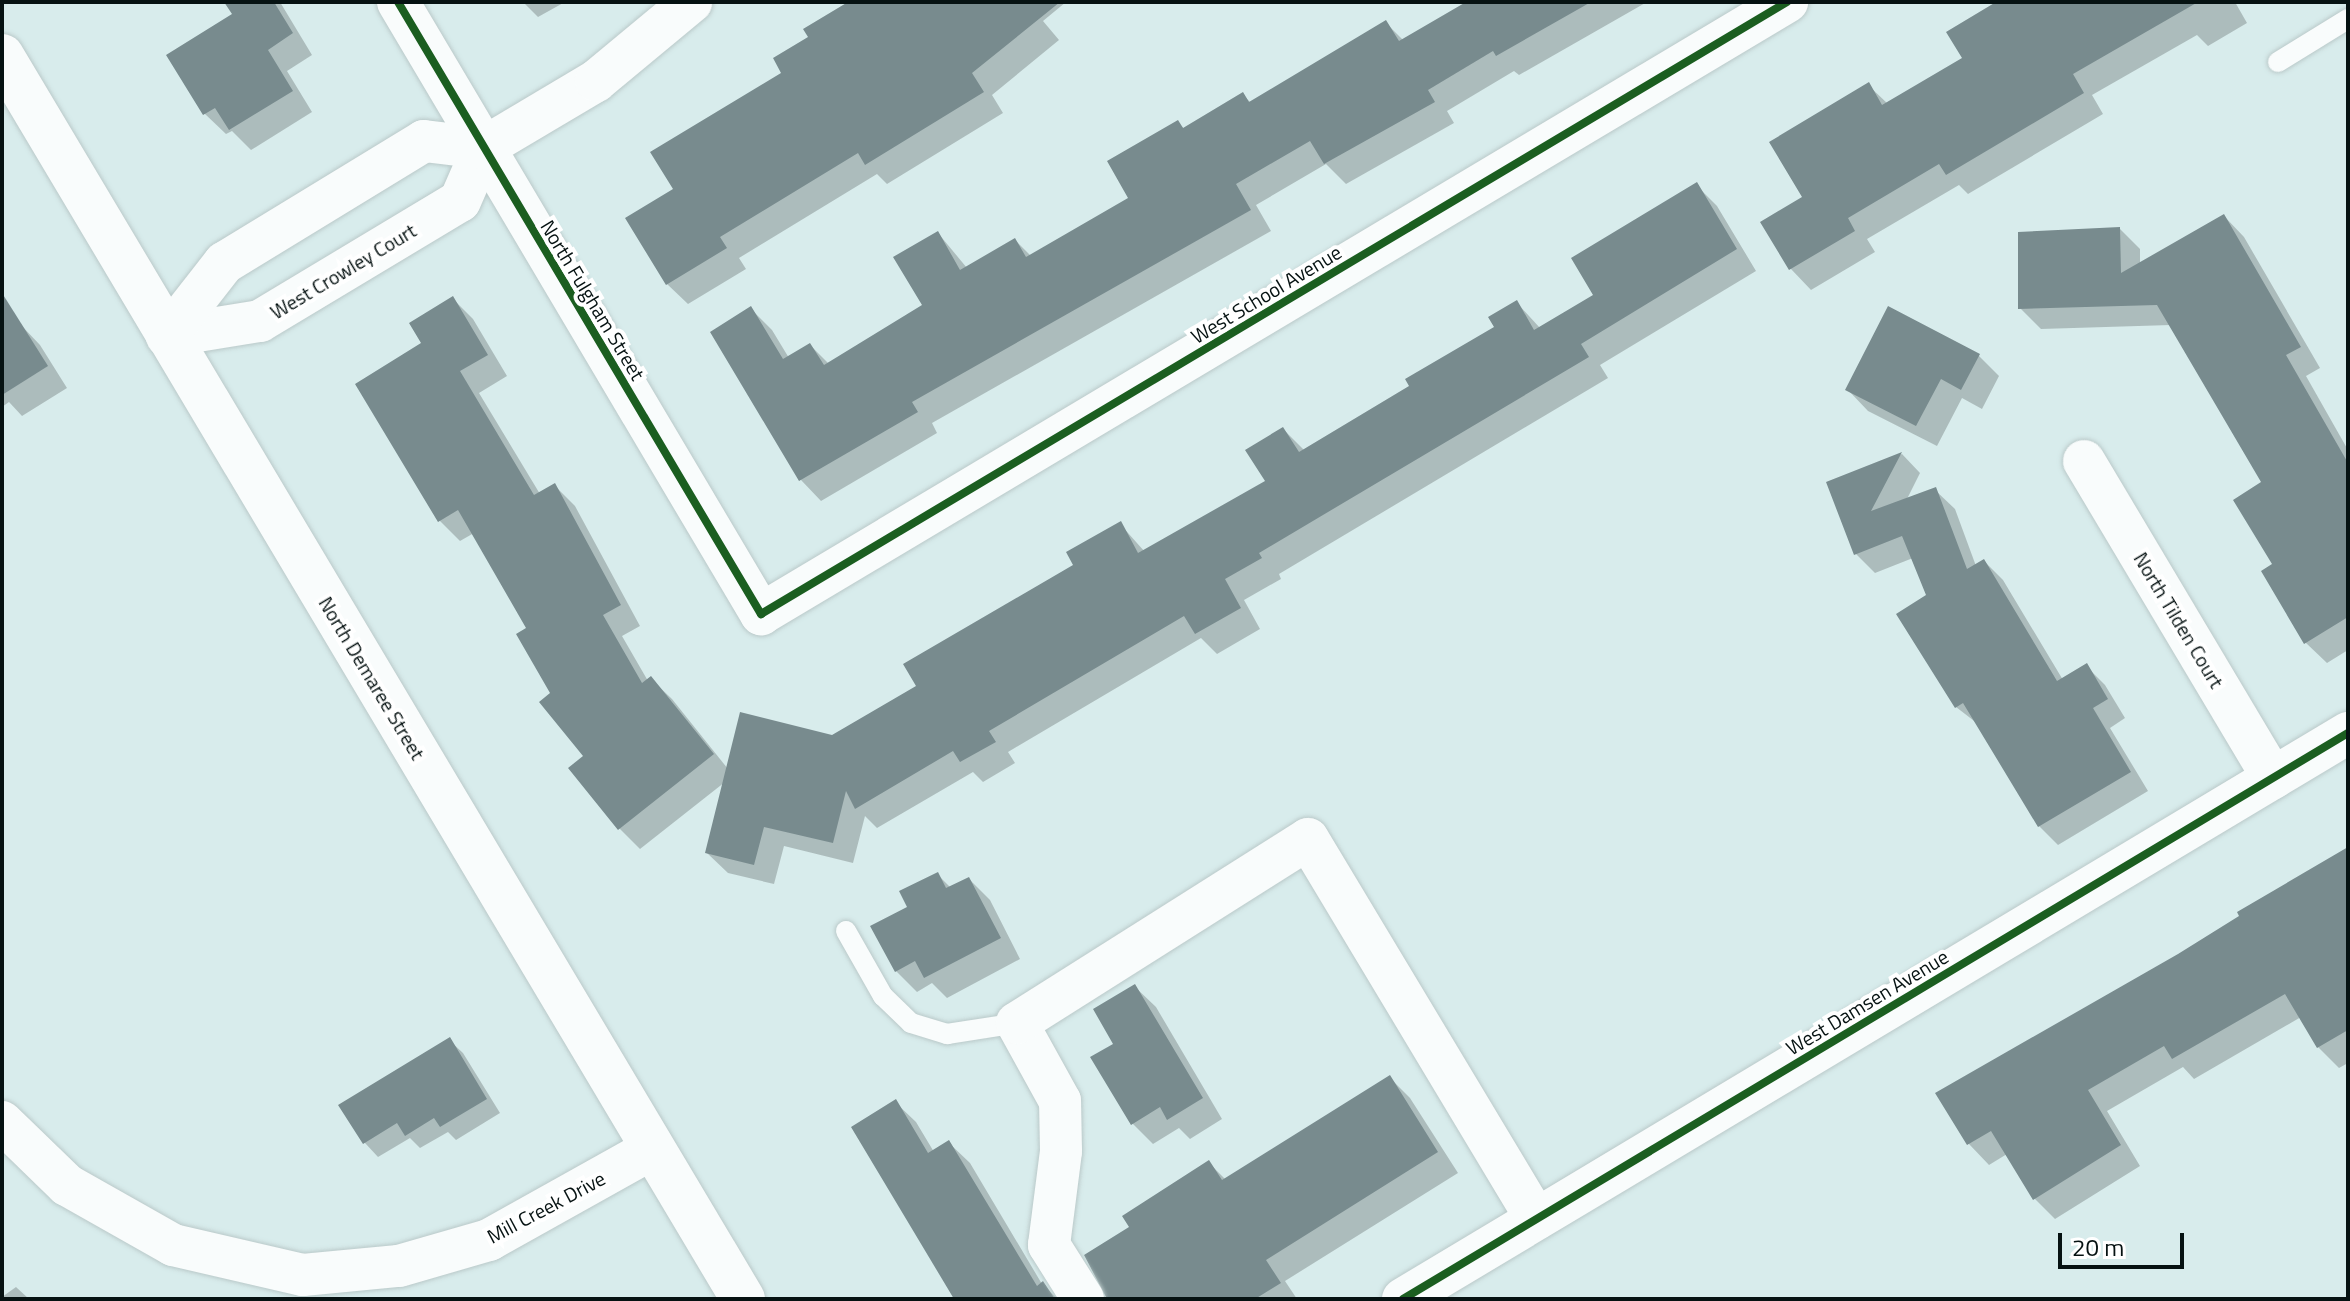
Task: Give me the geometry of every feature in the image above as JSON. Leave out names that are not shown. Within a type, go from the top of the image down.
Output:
[{"type":"main road","name":"North Demaree Street","points":[[2,56],[743,1299]]},
{"type":"street","name":"North Fulgham Street","points":[[398,2],[761,614]]},
{"type":"street","points":[[167,336],[224,263],[424,141],[483,148],[596,81],[691,2]]},
{"type":"street","name":"West School Avenue","points":[[761,614],[1783,3]]},
{"type":"street","name":"West Crowley Court","points":[[167,336],[260,321],[460,201],[483,148]]},
{"type":"street","name":"North Tilden Court","points":[[2084,461],[2273,778]]},
{"type":"street","name":"West Damsen Avenue","points":[[1403,1299],[2348,733]]},
{"type":"street","points":[[1083,1299],[1049,1245],[1061,1151],[1060,1101],[1017,1023],[1308,839],[1536,1219]]},
{"type":"street","name":"Mill Creek Drive","points":[[2,1122],[67,1185],[173,1245],[303,1275],[399,1266],[489,1240],[652,1149]]},
{"type":"lane","points":[[2278,62],[2348,19]]},
{"type":"lane","points":[[846,931],[883,996],[911,1023],[947,1034],[1017,1023]]},
{"type":"building","points":[[224,2],[274,2],[293,33],[268,50],[293,91],[229,130],[215,108],[203,115],[166,55],[232,14]]},
{"type":"building","points":[[848,2],[1060,2],[972,73],[984,92],[865,165],[858,153],[720,237],[727,248],[666,285],[625,218],[673,189],[650,152],[781,73],[773,58],[808,37],[803,29]]},
{"type":"building","points":[[1466,2],[1591,2],[1496,56],[1493,51],[1428,90],[1435,102],[1324,164],[1310,141],[1236,184],[1251,210],[912,402],[918,412],[799,481],[710,332],[751,306],[783,359],[810,343],[824,365],[922,305],[893,257],[938,231],[960,270],[1015,238],[1026,257],[1128,198],[1107,161],[1178,120],[1183,128],[1243,92],[1249,102],[1386,20],[1399,41]]},
{"type":"building","points":[[1996,2],[2198,2],[2073,74],[2084,93],[1946,175],[1939,164],[1848,218],[1855,231],[1789,270],[1760,222],[1802,197],[1769,142],[1869,82],[1882,105],[1962,58],[1946,32]]},
{"type":"building","points":[[1697,182],[1737,249],[1581,344],[1589,357],[1259,553],[1262,558],[1225,579],[1241,608],[1195,634],[1184,616],[989,731],[996,742],[960,762],[953,751],[855,809],[846,791],[833,843],[764,827],[754,865],[705,853],[740,712],[832,735],[916,686],[903,664],[1073,565],[1066,552],[1121,521],[1138,553],[1265,481],[1245,450],[1283,427],[1299,452],[1409,386],[1405,379],[1494,327],[1488,317],[1517,300],[1534,330],[1593,295],[1571,258]]},
{"type":"building","points":[[2224,214],[2301,347],[2286,355],[2348,463],[2348,617],[2304,644],[2261,571],[2272,564],[2233,500],[2261,482],[2157,305],[2018,309],[2018,232],[2120,227],[2121,273]]},
{"type":"building","points":[[2,293],[48,366],[2,395]]},
{"type":"building","points":[[453,296],[488,355],[460,371],[534,495],[555,483],[621,605],[603,615],[642,683],[651,676],[714,754],[618,830],[568,768],[583,756],[539,702],[550,693],[516,634],[526,628],[458,510],[438,522],[355,384],[421,343],[409,323]]},
{"type":"building","points":[[1888,306],[1980,354],[1961,390],[1941,379],[1916,426],[1845,390]]},
{"type":"building","points":[[1902,452],[1871,511],[1936,487],[1967,569],[1984,559],[2057,681],[2087,663],[2108,699],[2093,708],[2131,772],[2038,827],[1963,703],[1955,708],[1896,614],[1926,595],[1902,536],[1854,555],[1826,482]]},
{"type":"building","points":[[2348,847],[2348,1030],[2317,1048],[2285,994],[2172,1059],[2164,1046],[2088,1090],[2121,1145],[2033,1200],[1991,1131],[1967,1145],[1935,1093],[2178,954],[2239,916],[2237,912]]},
{"type":"building","points":[[938,872],[946,888],[969,877],[1001,938],[924,978],[915,961],[895,972],[870,926],[907,907],[899,891]]},
{"type":"building","points":[[1135,984],[1203,1098],[1167,1120],[1160,1107],[1131,1125],[1090,1057],[1113,1044],[1093,1009]]},
{"type":"building","points":[[450,1037],[487,1099],[440,1127],[434,1118],[405,1136],[397,1123],[363,1144],[338,1105]]},
{"type":"building","points":[[1390,1075],[1438,1152],[1266,1260],[1281,1283],[1255,1299],[1107,1299],[1084,1255],[1129,1227],[1122,1216],[1209,1160],[1222,1180]]},
{"type":"building","points":[[896,1099],[928,1153],[949,1140],[1037,1286],[1043,1281],[1055,1299],[954,1299],[851,1127]]},
{"type":"cycle path","points":[[398,2],[761,614],[1787,2]]},
{"type":"cycle path","points":[[1403,1299],[2348,733]]}]
